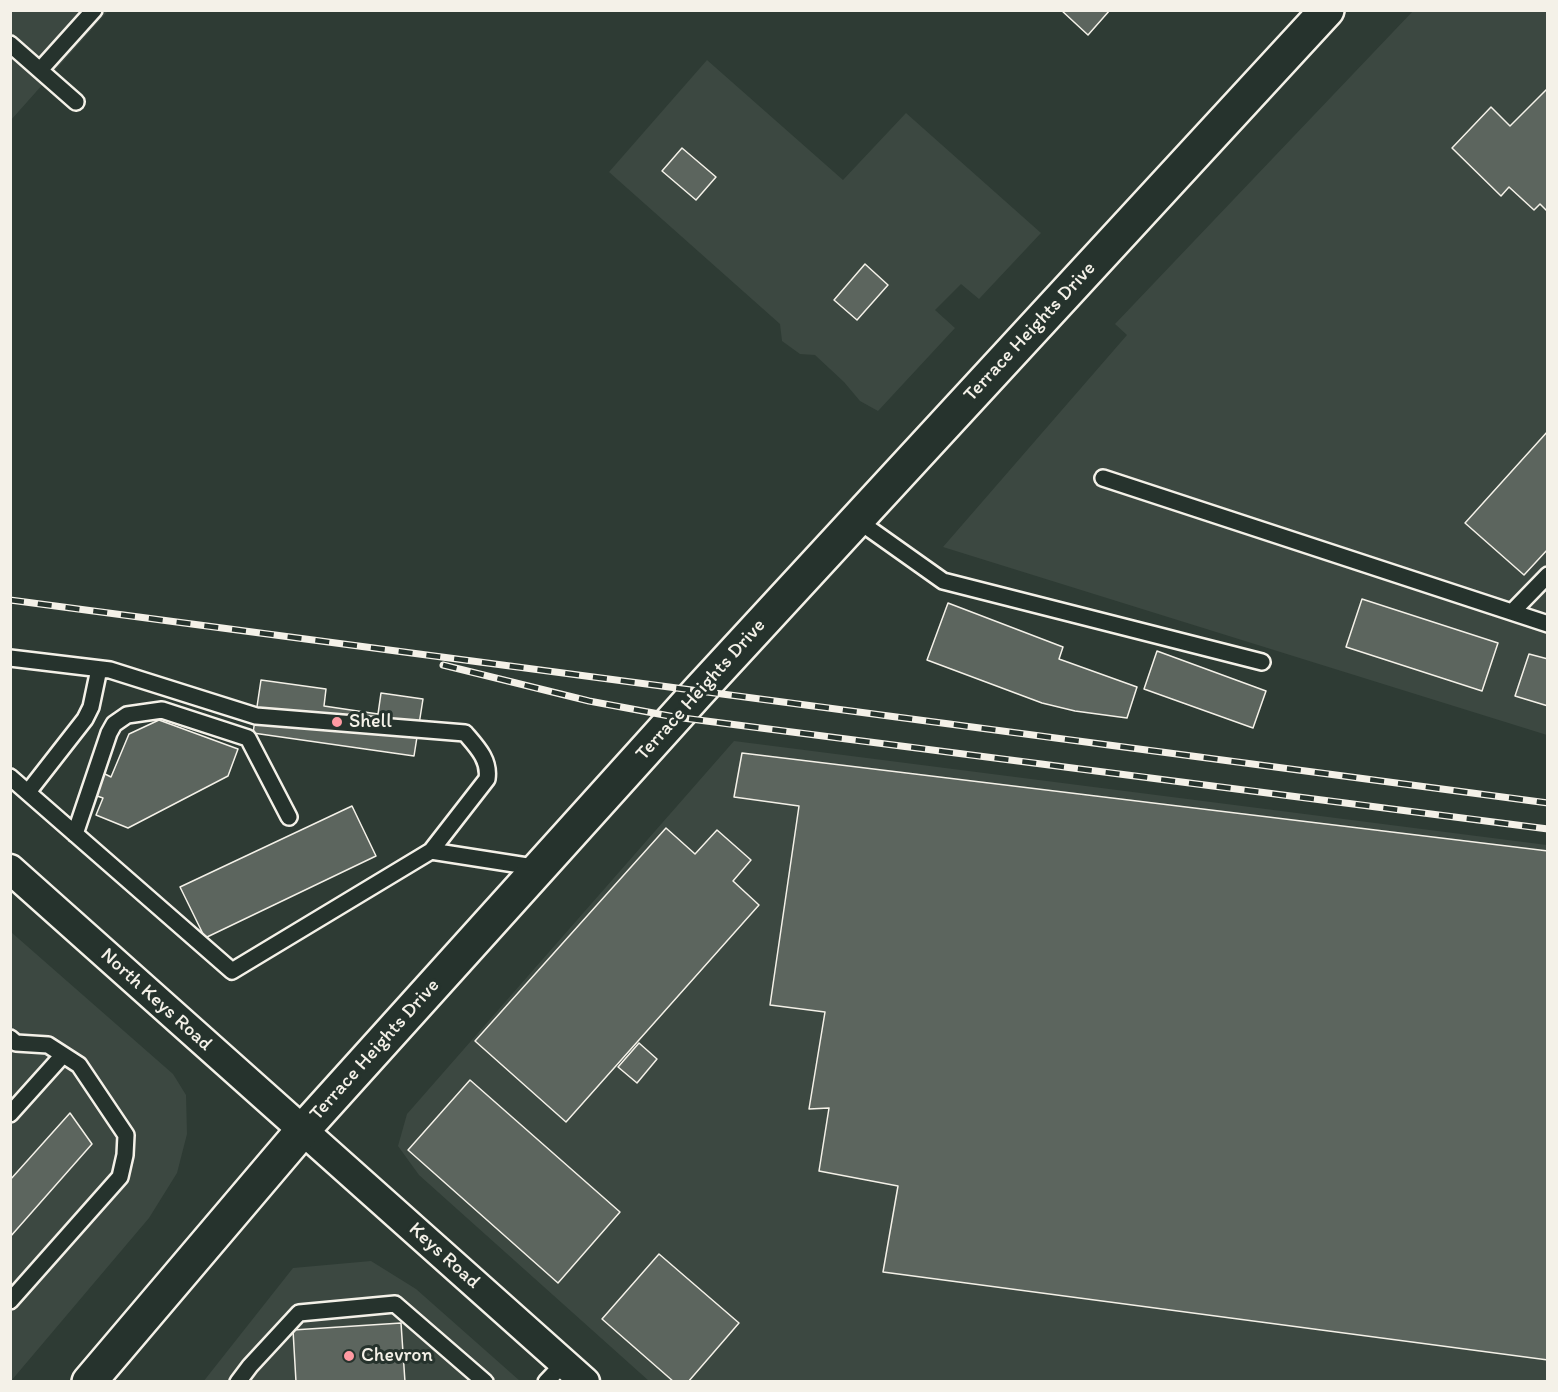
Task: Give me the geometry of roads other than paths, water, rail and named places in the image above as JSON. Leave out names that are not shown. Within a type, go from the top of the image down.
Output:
[{"type":"main road","name":"Terrace Heights Drive","points":[[89,1382],[302,1131],[698,692],[1327,10]]},
{"type":"street","name":"North Keys Road","points":[[10,869],[302,1131]]},
{"type":"street","name":"Keys Road","points":[[302,1131],[565,1376]]},
{"type":"lane","points":[[40,70],[94,10]]},
{"type":"lane","points":[[10,44],[76,102]]},
{"type":"lane","points":[[1103,478],[1548,624]]},
{"type":"lane","points":[[856,520],[943,581],[1262,662]]},
{"type":"lane","points":[[1513,612],[1548,575]]},
{"type":"lane","points":[[10,658],[110,670],[256,716],[465,733],[480,750],[488,769],[486,779],[431,850],[232,971],[10,777]]},
{"type":"lane","points":[[28,792],[85,719],[91,707],[99,669]]},
{"type":"lane","points":[[75,834],[114,724],[127,715],[162,710],[248,738],[289,817]]},
{"type":"lane","points":[[431,850],[540,868]]},
{"type":"lane","points":[[10,1038],[16,1043],[48,1045],[79,1065],[126,1135],[120,1178],[10,1300]]},
{"type":"lane","points":[[10,1114],[63,1055]]},
{"type":"lane","points":[[238,1382],[299,1313],[395,1304],[484,1382]]},
{"type":"railway","points":[[10,600],[1548,803]]},
{"type":"railway","points":[[443,665],[589,701],[675,717],[1548,829]]},
{"type":"place","name":"Shell","points":[[337,722]]},
{"type":"place","name":"Chevron","points":[[349,1356]]}]
